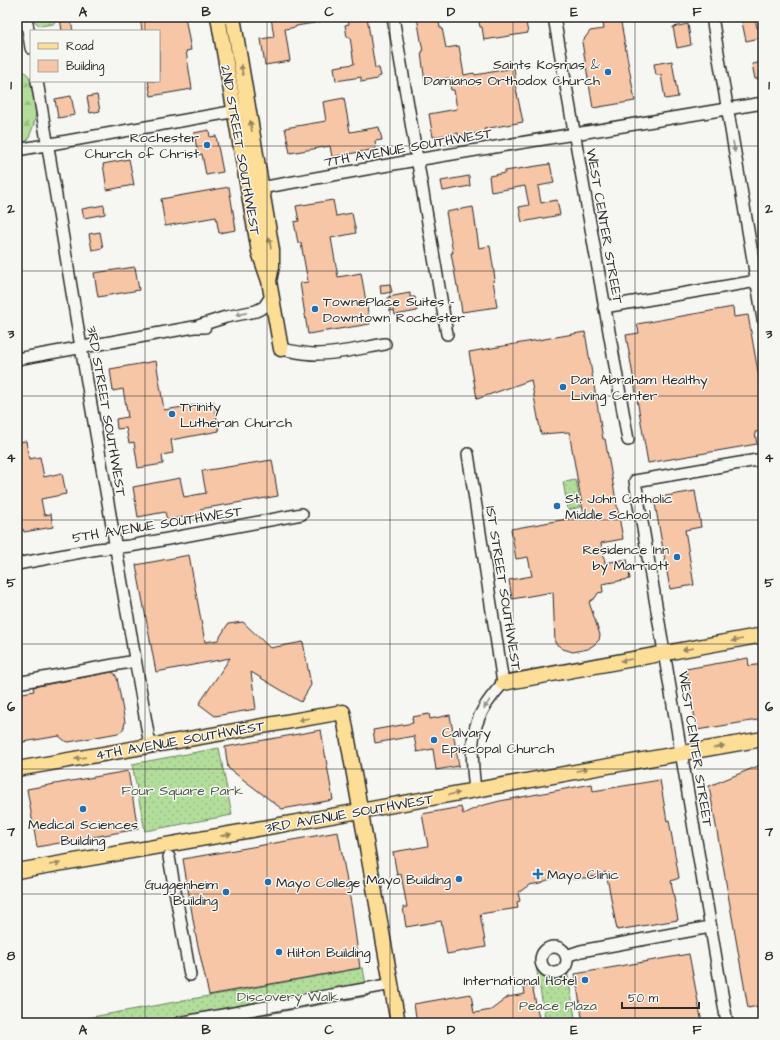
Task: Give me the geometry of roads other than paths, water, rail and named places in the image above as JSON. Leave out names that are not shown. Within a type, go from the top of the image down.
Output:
[{"type":"main road","name":"2ND STREET SOUTHWEST","points":[[218,17],[234,111],[254,189],[272,250],[271,288],[281,349]]},
{"type":"main road","name":"2ND STREET SOUTHWEST","points":[[233,17],[248,109],[254,189]]},
{"type":"main road","points":[[503,683],[763,635]]},
{"type":"main road","name":"4TH AVENUE SOUTHWEST","points":[[17,769],[343,712],[360,811]]},
{"type":"main road","name":"3RD AVENUE SOUTHWEST","points":[[17,871],[763,739]]},
{"type":"main road","points":[[360,811],[398,1023]]},
{"type":"street","points":[[26,17],[30,42]]},
{"type":"street","points":[[393,17],[416,160],[447,334]]},
{"type":"street","name":"WEST CENTER STREET","points":[[554,17],[628,440]]},
{"type":"street","points":[[712,17],[727,109],[760,280],[763,319]]},
{"type":"street","name":"3RD STREET SOUTHWEST","points":[[36,82],[150,746]]},
{"type":"street","name":"7TH AVENUE SOUTHWEST","points":[[254,189],[574,133],[763,103]]},
{"type":"street","points":[[17,150],[248,109]]},
{"type":"street","points":[[604,307],[760,280]]},
{"type":"street","points":[[17,359],[194,327],[226,317],[256,311],[264,307],[271,288]]},
{"type":"street","points":[[194,327],[205,327]]},
{"type":"street","points":[[281,349],[318,354],[385,344]]},
{"type":"street","name":"1ST STREET SOUTHWEST","points":[[468,454],[503,683],[483,709],[475,728],[472,750],[475,790]]},
{"type":"street","name":"WEST CENTER STREET","points":[[727,1023],[635,481],[763,459]]},
{"type":"street","name":"5TH AVENUE SOUTHWEST","points":[[17,564],[97,549],[137,545],[302,514]]},
{"type":"street","points":[[17,683],[135,661]]},
{"type":"street","points":[[169,858],[190,975]]},
{"type":"street","points":[[566,956],[581,950],[710,926]]},
{"type":"street","points":[[179,1023],[199,1021],[392,984]]},
{"type":"place","name":"Saints Kosmas & Damianos Orthodox Church","points":[[608,72]]},
{"type":"place","name":"Rochester Church of Christ","points":[[207,145]]},
{"type":"place","name":"TownePlace Suites - Downtown Rochester","points":[[315,309]]},
{"type":"place","name":"Dan Abraham Healthy Living Center","points":[[563,387]]},
{"type":"place","name":"Trinity Lutheran Church","points":[[172,414]]},
{"type":"place","name":"St. John Catholic Middle School","points":[[557,506]]},
{"type":"place","name":"Residence Inn by Marriott","points":[[677,557]]},
{"type":"place","name":"Calvary Episcopal Church","points":[[434,740]]},
{"type":"place","name":"Medical Sciences Building","points":[[83,809]]},
{"type":"place","name":"Mayo Clinic","points":[[538,874]]},
{"type":"place","name":"Mayo Building","points":[[459,879]]},
{"type":"place","name":"Mayo College","points":[[268,882]]},
{"type":"place","name":"Guggenheim Building","points":[[226,892]]},
{"type":"place","name":"Hilton Building","points":[[279,952]]},
{"type":"place","name":"International Hotel","points":[[585,980]]},
{"type":"park label","name":"Four Square Park","points":[[182,790]]},
{"type":"park label","name":"Discovery Walk","points":[[288,996]]},
{"type":"park label","name":"Peace Plaza","points":[[558,1005]]}]
